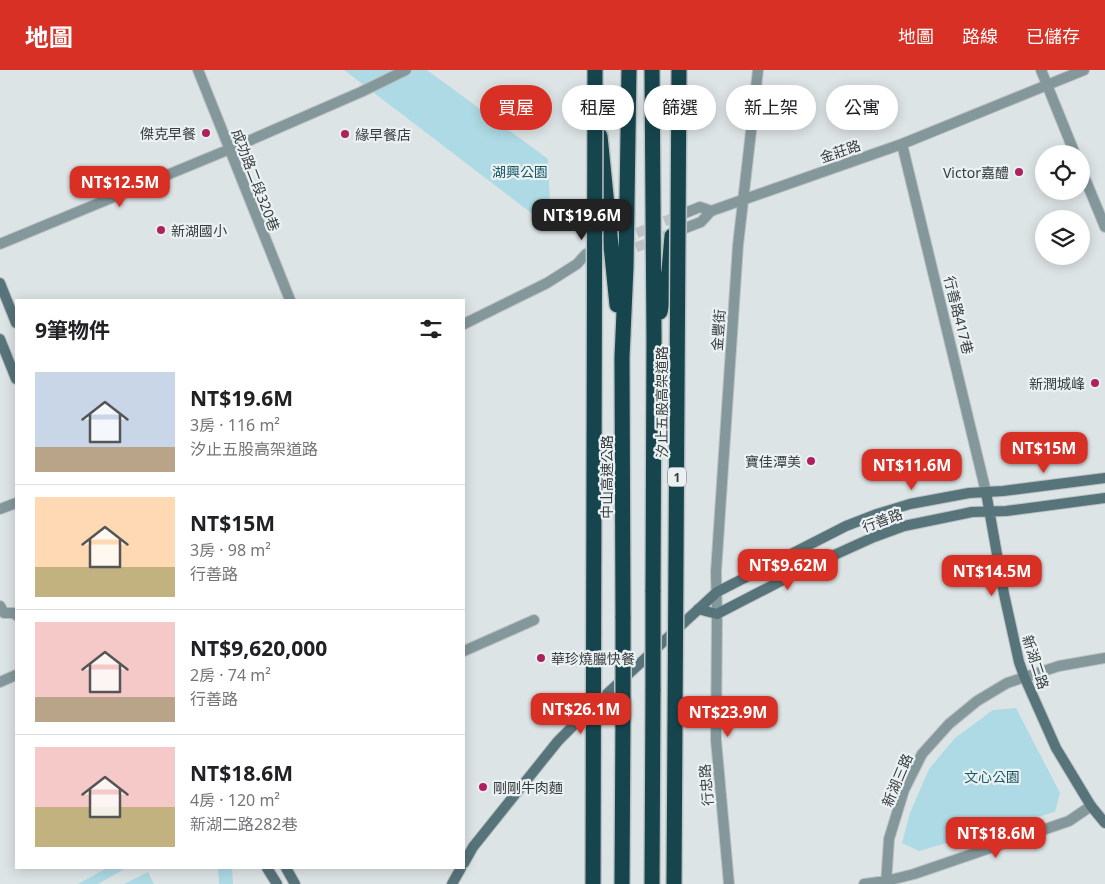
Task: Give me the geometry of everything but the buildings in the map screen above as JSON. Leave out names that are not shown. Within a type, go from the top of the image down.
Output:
[{"type":"highway","points":[[595,70],[622,358]]},
{"type":"highway","points":[[593,884],[595,70]]},
{"type":"highway","name":"中山高速公路","points":[[622,884],[622,358],[626,267],[629,70]]},
{"type":"highway","name":"1","points":[[652,70],[654,338],[652,884]]},
{"type":"highway","name":"汐止五股高架道路","points":[[674,884],[678,70]]},
{"type":"highway","points":[[654,338],[669,271],[687,70]]},
{"type":"street","name":"成功路二段320巷","points":[[198,70],[290,299]]},
{"type":"street","points":[[0,244],[230,149],[361,92],[406,70]]},
{"type":"street","name":"金豐街","points":[[717,592],[716,572],[736,265],[758,70]]},
{"type":"street","points":[[1041,70],[1071,145]]},
{"type":"street","name":"金莊路","points":[[711,211],[902,144],[1084,70]]},
{"type":"street","name":"行善路417巷","points":[[902,144],[986,492]]},
{"type":"street","points":[[1090,191],[1105,227]]},
{"type":"street","points":[[675,217],[700,207],[711,211],[701,222],[675,232]]},
{"type":"street","points":[[465,324],[547,284],[577,264],[586,254],[607,245]]},
{"type":"street","points":[[577,264],[589,266],[607,259]]},
{"type":"street","points":[[0,283],[15,320]]},
{"type":"street","points":[[0,339],[15,376]]},
{"type":"street","name":"行善路","points":[[465,861],[473,847],[558,740],[717,592],[846,526],[910,504],[969,493],[1105,478]]},
{"type":"street","name":"新湖二路","points":[[986,492],[1006,604],[1024,676],[1056,748],[1091,806],[1105,824]]},
{"type":"street","name":"行善路","points":[[717,614],[810,566],[874,537],[904,526],[972,512],[1006,511],[1105,498]]},
{"type":"street","points":[[0,509],[15,503]]},
{"type":"street","name":"行忠路","points":[[717,592],[716,740],[729,884]]},
{"type":"street","points":[[0,606],[4,614],[15,613]]},
{"type":"street","points":[[698,609],[717,614]]},
{"type":"street","points":[[466,650],[534,620]]},
{"type":"street","name":"新湖三路","points":[[886,883],[889,839],[904,790],[922,754],[949,724],[977,701],[1002,685],[1024,676],[1074,662],[1105,658]]},
{"type":"street","points":[[0,682],[15,675]]},
{"type":"street","points":[[864,884],[886,883],[1069,821],[1091,806]]},
{"type":"street","points":[[268,869],[277,884]]},
{"type":"street","points":[[287,869],[295,884]]},
{"type":"street","points":[[452,884],[460,869]]},
{"type":"green space","name":"湖興公園","points":[[344,70],[427,70],[480,109],[480,130],[509,130],[548,159],[551,228]]},
{"type":"green space","name":"文心公園","points":[[1016,708],[1060,793],[1055,812],[919,851],[902,843],[910,813],[929,769],[955,738],[993,710]]},
{"type":"green space","points":[[105,869],[124,869],[98,884],[78,884]]},
{"type":"green space","points":[[218,869],[232,869],[233,884],[219,884]]},
{"type":"green space","points":[[148,872],[154,884],[124,884]]},
{"type":"tunnel","points":[[623,239],[675,217]]},
{"type":"tunnel","points":[[622,253],[675,232]]},
{"type":"place","name":"傑克早餐","points":[[206,133]]},
{"type":"place","name":"緣早餐店","points":[[345,134]]},
{"type":"place","name":"Victor嘉醴","points":[[1019,172]]},
{"type":"place","name":"新湖國小","points":[[161,230]]},
{"type":"place","name":"新潤城峰","points":[[1095,383]]},
{"type":"place","name":"寶佳潭美","points":[[811,461]]},
{"type":"place","name":"華珍燒臘快餐","points":[[541,658]]},
{"type":"place","name":"剛剛牛肉麵","points":[[483,787]]}]
